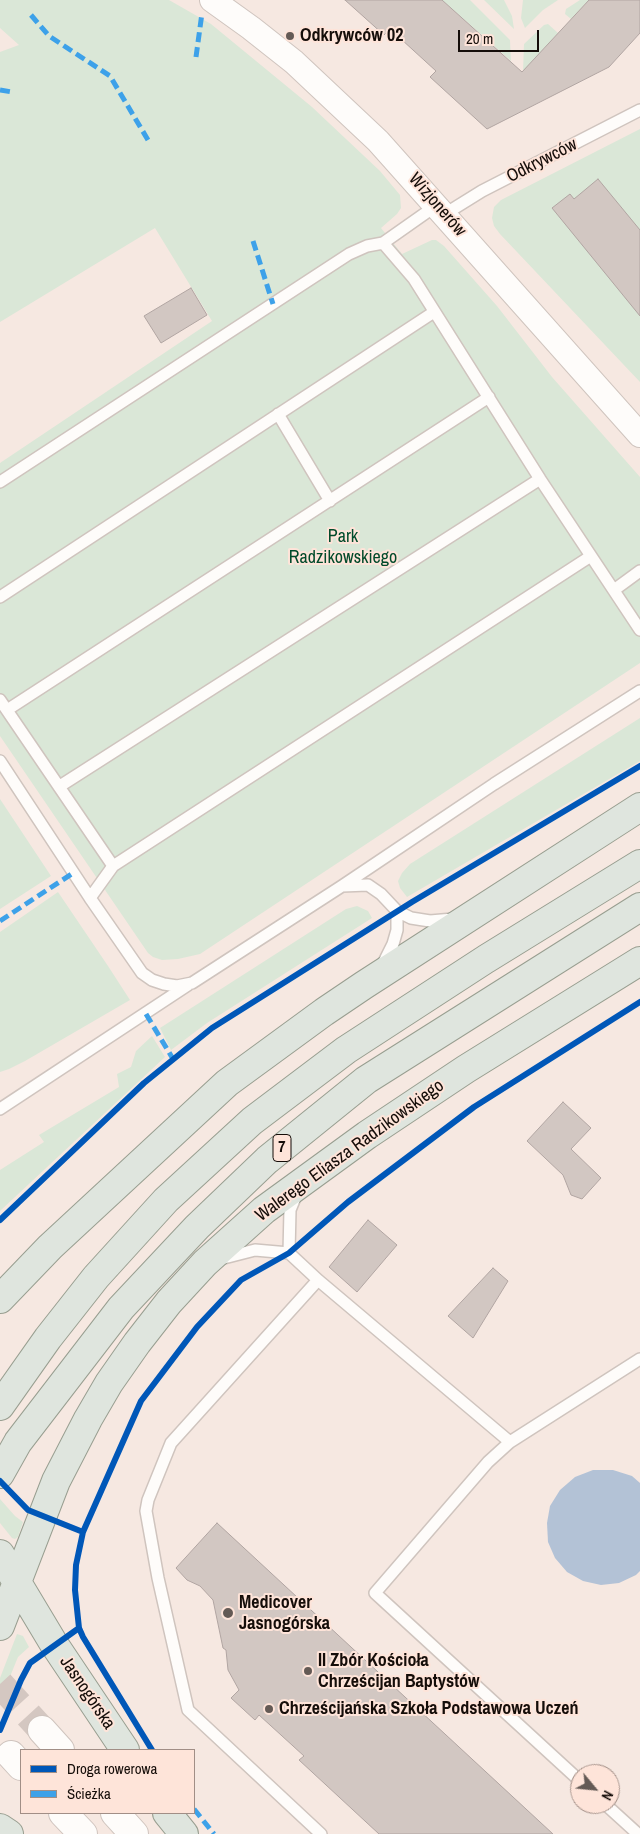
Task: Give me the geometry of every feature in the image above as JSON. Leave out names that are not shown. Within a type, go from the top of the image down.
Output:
[{"type":"main road","points":[[0,1300],[50,1247],[227,1083],[324,1012],[376,977],[640,807]]},
{"type":"main road","name":"7","points":[[0,1406],[48,1338],[96,1277],[166,1200],[252,1121],[363,1039],[486,959],[640,864]]},
{"type":"main road","name":"7","points":[[0,1474],[18,1442],[121,1308],[197,1227],[267,1160],[366,1080],[640,907]]},
{"type":"main road","name":"Walerego Eliasza Radzikowskiego","points":[[0,1626],[56,1481],[70,1450],[105,1390],[159,1316],[205,1263],[264,1210],[367,1135],[466,1069],[640,961]]},
{"type":"main road","points":[[0,1284],[50,1247]]},
{"type":"main road","name":"Jasnogórska","points":[[0,1554],[54,1644],[125,1749]]},
{"type":"main road","points":[[42,1730],[59,1749]]},
{"type":"main road","points":[[65,1814],[83,1834]]},
{"type":"main road","points":[[116,1814],[134,1834]]},
{"type":"main road","points":[[169,1814],[184,1834]]},
{"type":"main road","points":[[0,1828],[9,1834]]},
{"type":"street","name":"Wizjonerów","points":[[212,0],[272,44],[349,112],[396,159],[640,434]]},
{"type":"lane","name":"Odkrywców","points":[[0,482],[349,254],[367,246],[383,243],[441,209],[482,191],[640,110]]},
{"type":"lane","points":[[383,243],[414,279],[540,480],[640,630]]},
{"type":"lane","points":[[0,597],[434,312]]},
{"type":"lane","points":[[7,710],[489,397]]},
{"type":"lane","points":[[278,414],[330,501]]},
{"type":"lane","points":[[60,786],[540,480]]},
{"type":"lane","points":[[90,898],[113,866],[591,556]]},
{"type":"lane","points":[[614,590],[640,571]]},
{"type":"lane","points":[[0,1109],[192,982],[342,886],[494,784],[640,691]]},
{"type":"lane","points":[[0,700],[113,866]]},
{"type":"lane","points":[[0,761],[142,973],[152,980],[164,984],[177,986],[192,982]]},
{"type":"lane","points":[[342,886],[368,885],[381,894],[397,911],[411,918],[430,920],[466,918]]},
{"type":"lane","points":[[376,977],[393,944],[397,930],[397,911]]},
{"type":"lane","points":[[289,1253],[290,1210],[302,1181]]},
{"type":"lane","points":[[205,1263],[255,1250],[289,1253],[318,1280],[510,1442]]},
{"type":"lane","points":[[318,1280],[170,1443],[148,1500],[146,1511],[158,1578],[188,1710],[321,1834]]},
{"type":"lane","points":[[570,1772],[375,1593],[488,1462],[510,1442],[640,1359]]},
{"type":"lane","points":[[616,1814],[638,1834]]},
{"type":"green space","name":"Park Radzikowskiego","points":[[0,0],[169,0],[211,24],[312,107],[380,171],[400,195],[401,208],[381,228],[402,254],[432,240],[436,240],[444,246],[497,306],[552,377],[640,477],[640,663],[200,954],[178,959],[162,960],[148,953],[0,736],[0,463],[212,321],[155,228],[0,322],[0,52],[19,45],[0,28]]},
{"type":"green space","points":[[442,0],[470,0],[510,40],[511,61]]},
{"type":"green space","points":[[484,0],[504,0],[512,16],[514,29]]},
{"type":"green space","points":[[523,0],[558,0],[543,10],[525,28],[521,18]]},
{"type":"green space","points":[[580,0],[589,0],[571,19],[565,14],[566,9]]},
{"type":"green space","points":[[548,24],[558,33],[523,72],[524,44],[544,25]]},
{"type":"green space","points":[[640,129],[640,382],[500,234],[494,226],[492,218],[494,207],[501,200]]},
{"type":"green space","points":[[640,718],[640,761],[407,897],[400,888],[398,881],[410,864]]},
{"type":"green space","points":[[0,799],[51,876],[0,909]]},
{"type":"green space","points":[[58,892],[130,1000],[25,1061],[0,1072],[0,932]]},
{"type":"green space","points":[[357,906],[368,911],[372,918],[207,1023],[171,1050],[160,1028],[346,909]]},
{"type":"green space","points":[[152,1036],[165,1057],[0,1211],[0,1170],[44,1142],[39,1135],[119,1087],[117,1074],[131,1067],[136,1051]]},
{"type":"green space","points":[[0,1499],[23,1522],[18,1537],[15,1539],[12,1538],[0,1523]]},
{"type":"green space","points":[[17,1634],[23,1636],[29,1647],[18,1657],[0,1701],[0,1678]]},
{"type":"water","points":[[593,1470],[613,1470],[632,1476],[640,1483],[640,1571],[619,1583],[601,1585],[583,1581],[567,1572],[555,1558],[548,1542],[547,1523],[550,1506],[560,1490],[575,1477]]},
{"type":"building","points":[[345,0],[442,0],[522,72],[589,0],[640,0],[640,33],[609,67],[487,129],[430,77],[436,71],[390,29],[384,35]]},
{"type":"building","points":[[598,179],[640,230],[640,316],[552,208],[570,194],[574,199]]},
{"type":"building","points":[[191,288],[207,315],[161,343],[144,316]]},
{"type":"building","points":[[563,1102],[591,1128],[571,1149],[601,1178],[582,1199],[571,1195],[563,1175],[527,1141]]},
{"type":"building","points":[[368,1220],[397,1245],[357,1292],[329,1267]]},
{"type":"building","points":[[493,1268],[508,1281],[473,1338],[448,1316]]},
{"type":"building","points":[[217,1523],[553,1834],[379,1834],[299,1760],[304,1756],[259,1715],[255,1720],[231,1698],[239,1690],[228,1670],[226,1650],[223,1648],[213,1600],[200,1586],[187,1580],[176,1568]]},
{"type":"tunnel","points":[[0,1684],[42,1730]]},
{"type":"marked path","points":[[196,57],[202,13]]},
{"type":"marked path","points":[[31,15],[49,36],[110,76],[148,140]]},
{"type":"marked path","points":[[0,90],[12,92]]},
{"type":"marked path","points":[[253,241],[273,304]]},
{"type":"marked path","points":[[0,921],[73,873]]},
{"type":"marked path","points":[[146,1014],[173,1059]]},
{"type":"marked path","points":[[195,1810],[214,1834]]},
{"type":"cycle path","points":[[0,1220],[144,1083],[212,1028],[412,902],[640,766]]},
{"type":"cycle path","points":[[151,1749],[83,1637],[79,1628],[75,1590],[76,1565],[83,1532],[141,1401],[197,1327],[241,1280],[289,1253],[348,1202],[474,1107],[640,1002]]},
{"type":"cycle path","points":[[0,1481],[28,1510],[83,1532]]},
{"type":"cycle path","points":[[0,1730],[30,1663],[79,1628]]},
{"type":"place","name":"Odkrywców 02","points":[[290,36]]},
{"type":"place","name":"Medicover Jasnogórska","points":[[228,1613]]},
{"type":"place","name":"II Zbór Kościoła Chrześcijan Baptystów","points":[[308,1671]]},
{"type":"place","name":"Chrześcijańska Szkoła Podstawowa Uczeń","points":[[269,1709]]}]
